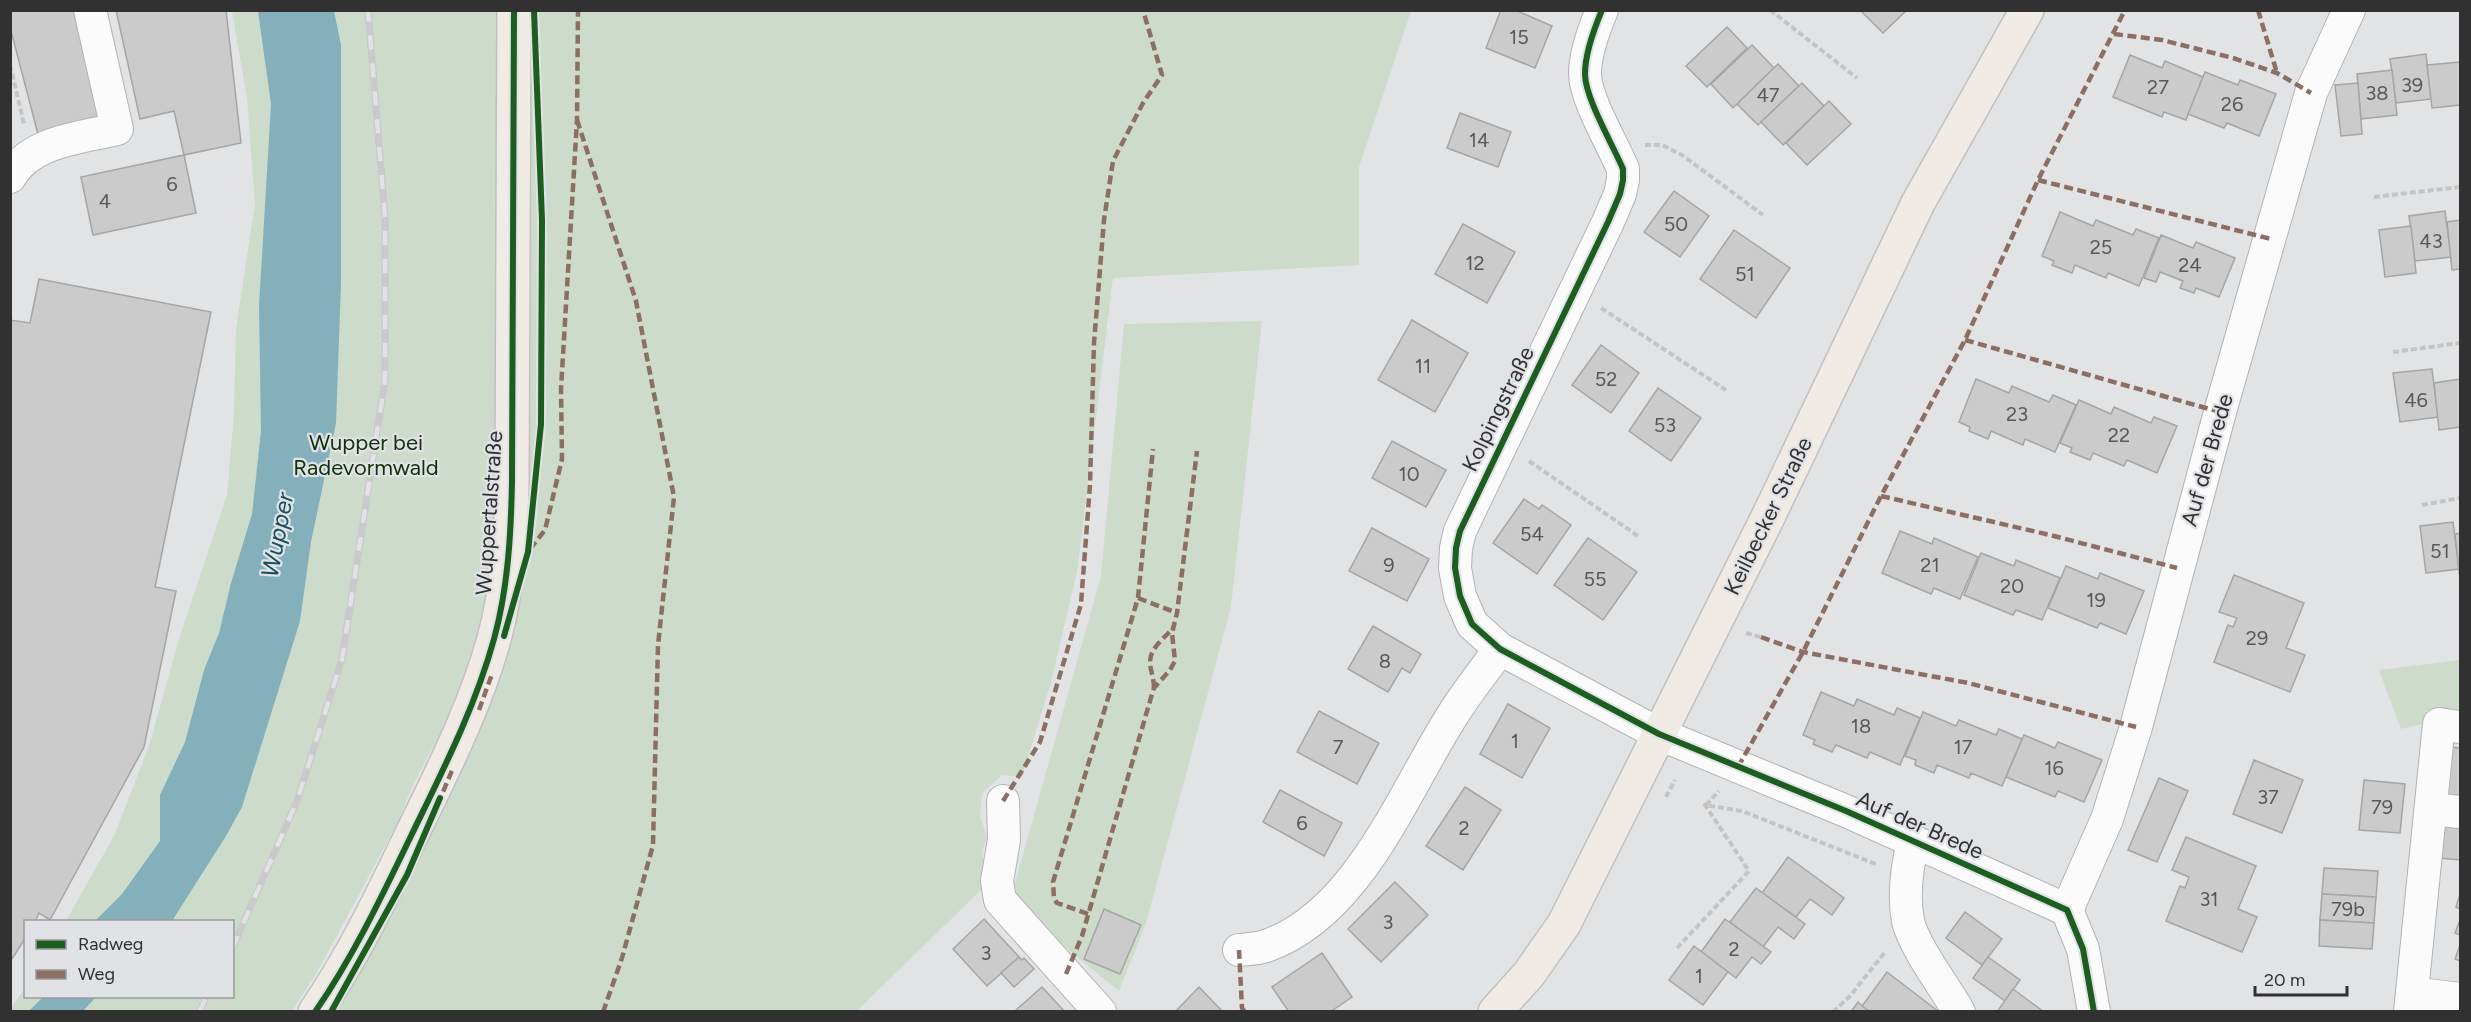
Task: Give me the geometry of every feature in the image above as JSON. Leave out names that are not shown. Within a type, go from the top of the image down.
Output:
[{"type":"main road","name":"Wuppertalstraße","points":[[315,1011],[348,958],[436,785],[474,697],[494,638],[501,609],[509,548],[512,481],[514,10]]},
{"type":"main road","name":"Keilbecker Straße","points":[[1496,1011],[1529,974],[1564,924],[1768,518],[1918,203],[2027,10]]},
{"type":"street","points":[[10,177],[15,168],[31,154],[43,148],[117,129],[90,10]]},
{"type":"street","name":"Kolpingstraße","points":[[1602,10],[1595,28],[1585,73],[1592,101],[1623,169],[1620,194],[1460,531],[1455,568],[1460,596],[1472,624],[1500,649],[1659,734]]},
{"type":"street","name":"Auf der Brede","points":[[1659,734],[1846,811],[2067,910],[2108,819],[2136,727],[2217,423],[2311,93],[2349,10]]},
{"type":"street","points":[[1239,950],[1264,947],[1295,933],[1333,902],[1363,864],[1452,715],[1500,649]]},
{"type":"street","points":[[2460,726],[2439,724],[2446,811],[2411,1002],[2460,999]]},
{"type":"street","points":[[1003,801],[1004,840],[998,881],[1000,900],[1100,1011]]},
{"type":"street","points":[[1913,842],[1905,900],[1908,924],[1959,1011]]},
{"type":"street","points":[[2067,910],[2083,949],[2094,1011]]},
{"type":"path","points":[[1770,10],[1857,78]]},
{"type":"path","points":[[10,65],[31,154]]},
{"type":"path","points":[[1617,154],[1644,145],[1662,145],[1682,155],[1763,215]]},
{"type":"path","points":[[2374,197],[2460,187]]},
{"type":"path","points":[[1575,291],[1726,390]]},
{"type":"path","points":[[2392,352],[2460,343]]},
{"type":"path","points":[[1503,443],[1638,536]]},
{"type":"path","points":[[2422,505],[2460,498]]},
{"type":"path","points":[[1677,948],[1749,871],[1705,805],[1742,811],[1907,877]]},
{"type":"path","points":[[1833,1011],[1850,996],[1908,924]]},
{"type":"green space","name":"Wupper bei Radevormwald","points":[[232,11],[497,11],[502,469],[494,505],[492,568],[472,656],[441,731],[411,789],[399,820],[316,974],[292,1011],[11,1012],[11,1008],[24,989],[24,998],[234,998],[234,920],[67,920],[114,836],[149,746],[180,636],[227,495],[234,412],[236,329],[255,204],[247,98]]},
{"type":"green space","points":[[525,11],[1411,11],[1359,167],[1359,265],[1113,278],[1077,572],[1051,682],[1022,777],[1002,775],[982,793],[980,816],[987,837],[982,851],[987,884],[857,1011],[335,1012],[491,684],[528,570]]},
{"type":"green space","points":[[1262,321],[1231,607],[1146,923],[1119,991],[1017,908],[1015,883],[1101,576],[1124,324]]},
{"type":"green space","points":[[2460,660],[2460,715],[2401,729],[2379,670]]},
{"type":"water","name":"Wupper","points":[[258,11],[334,11],[341,45],[341,283],[336,423],[311,542],[300,621],[242,807],[173,920],[96,920],[122,894],[160,841],[160,795],[185,742],[204,670],[219,633],[252,514],[261,431],[259,306],[271,104]]},
{"type":"water","points":[[42,998],[95,998],[83,1011],[29,1011]]},
{"type":"building","points":[[10,10],[77,10],[105,121],[39,138],[10,27]]},
{"type":"building","points":[[116,10],[226,10],[241,143],[184,155],[174,111],[140,119]]},
{"type":"building","points":[[1501,10],[1515,10],[1552,26],[1535,68],[1486,48]]},
{"type":"building","points":[[1864,10],[1907,10],[1883,33],[1862,12]]},
{"type":"building","points":[[1727,27],[1747,48],[1707,87],[1686,66]]},
{"type":"building","points":[[1752,45],[1774,68],[1733,108],[1711,84]]},
{"type":"building","points":[[2426,54],[2431,99],[2396,103],[2390,59]]},
{"type":"building","points":[[2130,55],[2162,68],[2165,61],[2203,77],[2186,120],[2164,112],[2162,117],[2113,97]]},
{"type":"building","points":[[2460,62],[2460,105],[2432,108],[2427,65]]},
{"type":"building","points":[[1778,64],[1799,86],[1758,125],[1737,104]]},
{"type":"building","points":[[2392,70],[2397,115],[2361,119],[2357,74]]},
{"type":"building","points":[[2205,72],[2238,85],[2240,80],[2276,94],[2259,136],[2227,123],[2224,128],[2188,114]]},
{"type":"building","points":[[1802,83],[1824,106],[1783,145],[1761,122]]},
{"type":"building","points":[[2358,83],[2362,134],[2341,136],[2335,85]]},
{"type":"building","points":[[1829,101],[1851,124],[1807,165],[1786,143]]},
{"type":"building","points":[[1460,113],[1511,132],[1498,167],[1447,148]]},
{"type":"building","points":[[184,155],[196,213],[93,235],[81,177]]},
{"type":"building","points":[[1674,191],[1709,216],[1680,257],[1644,232]]},
{"type":"building","points":[[2445,211],[2451,257],[2415,261],[2409,216]]},
{"type":"building","points":[[2060,212],[2093,226],[2096,220],[2133,235],[2136,229],[2159,238],[2139,286],[2108,273],[2106,278],[2075,265],[2072,273],[2052,265],[2054,261],[2042,256]]},
{"type":"building","points":[[2460,220],[2460,269],[2452,270],[2447,222]]},
{"type":"building","points":[[1463,224],[1515,252],[1487,303],[1435,274]]},
{"type":"building","points":[[2411,226],[2416,273],[2385,277],[2379,230]]},
{"type":"building","points":[[1734,230],[1790,268],[1756,318],[1700,279]]},
{"type":"building","points":[[2161,235],[2193,248],[2196,242],[2235,258],[2219,297],[2196,288],[2194,293],[2180,288],[2183,281],[2160,272],[2156,282],[2144,278]]},
{"type":"building","points":[[39,279],[211,312],[155,587],[176,591],[144,747],[50,920],[39,913],[36,920],[24,920],[24,940],[10,962],[10,320],[30,323]]},
{"type":"building","points":[[1412,320],[1468,353],[1435,412],[1378,380]]},
{"type":"building","points":[[1601,345],[1639,373],[1611,413],[1572,385]]},
{"type":"building","points":[[2432,369],[2438,417],[2400,422],[2393,373]]},
{"type":"building","points":[[1976,379],[2009,393],[2012,386],[2049,402],[2053,395],[2076,405],[2055,452],[2025,439],[2023,445],[1991,431],[1988,439],[1969,431],[1970,427],[1959,422]]},
{"type":"building","points":[[2460,379],[2460,427],[2439,430],[2434,383]]},
{"type":"building","points":[[1658,388],[1701,418],[1671,461],[1629,431]]},
{"type":"building","points":[[2079,400],[2111,414],[2114,407],[2151,423],[2154,417],[2177,426],[2157,473],[2127,460],[2124,466],[2093,453],[2090,460],[2070,452],[2072,448],[2060,443]]},
{"type":"building","points":[[1392,441],[1446,470],[1426,507],[1372,478]]},
{"type":"building","points":[[1524,499],[1539,509],[1542,505],[1571,525],[1537,574],[1493,543]]},
{"type":"building","points":[[2453,522],[2459,569],[2426,573],[2420,526]]},
{"type":"building","points":[[1372,528],[1429,559],[1407,601],[1349,571]]},
{"type":"building","points":[[1900,531],[1932,544],[1934,538],[1978,557],[1960,599],[1934,588],[1931,594],[1882,573]]},
{"type":"building","points":[[2460,533],[2460,580],[2455,534]]},
{"type":"building","points":[[1588,538],[1637,572],[1603,620],[1554,585]]},
{"type":"building","points":[[1981,553],[2014,566],[2016,560],[2060,578],[2042,620],[2016,610],[2013,615],[1964,595]]},
{"type":"building","points":[[2066,566],[2098,579],[2100,573],[2144,591],[2126,634],[2100,623],[2097,628],[2048,608]]},
{"type":"building","points":[[2234,575],[2304,603],[2286,648],[2305,655],[2290,692],[2214,662],[2228,625],[2233,627],[2237,618],[2219,612]]},
{"type":"building","points":[[1373,626],[1421,654],[1410,673],[1402,668],[1388,692],[1348,669]]},
{"type":"building","points":[[1821,692],[1854,706],[1857,699],[1894,715],[1897,708],[1920,718],[1900,765],[1870,752],[1867,758],[1836,745],[1832,752],[1813,744],[1815,740],[1803,735]]},
{"type":"building","points":[[1508,704],[1550,728],[1522,778],[1480,754]]},
{"type":"building","points":[[1319,711],[1379,743],[1357,784],[1297,752]]},
{"type":"building","points":[[1923,712],[1956,726],[1959,720],[1996,735],[1999,729],[2022,739],[2002,786],[1971,773],[1969,778],[1937,765],[1934,773],[1915,765],[1916,760],[1905,756]]},
{"type":"building","points":[[2024,735],[2055,748],[2058,742],[2102,760],[2084,802],[2058,791],[2055,797],[2006,777]]},
{"type":"building","points":[[2448,747],[2460,748],[2460,800],[2443,798]]},
{"type":"building","points":[[2254,760],[2303,780],[2282,833],[2233,814]]},
{"type":"building","points":[[2159,778],[2188,791],[2157,862],[2128,850]]},
{"type":"building","points":[[2364,780],[2405,784],[2400,833],[2359,830]]},
{"type":"building","points":[[1465,787],[1501,810],[1463,870],[1426,846]]},
{"type":"building","points":[[1280,790],[1342,823],[1324,856],[1263,822]]},
{"type":"building","points":[[2443,826],[2460,828],[2460,860],[2440,858]]},
{"type":"building","points":[[2186,837],[2256,866],[2238,909],[2257,917],[2242,952],[2166,921],[2180,886],[2185,888],[2189,877],[2172,870]]},
{"type":"building","points":[[1788,857],[1844,898],[1832,915],[1810,899],[1796,917],[1762,893]]},
{"type":"building","points":[[2324,868],[2378,871],[2376,897],[2322,894]]},
{"type":"building","points":[[1395,882],[1428,915],[1381,962],[1348,929]]},
{"type":"building","points":[[1756,888],[1805,924],[1794,939],[1778,927],[1763,947],[1730,922]]},
{"type":"building","points":[[2322,894],[2376,897],[2374,923],[2320,920]]},
{"type":"building","points":[[2460,894],[2460,909],[2456,907]]},
{"type":"building","points":[[1104,909],[1141,925],[1120,974],[1084,959]]},
{"type":"building","points":[[1965,912],[2002,939],[1982,965],[1946,938]]},
{"type":"building","points":[[984,919],[1019,957],[987,986],[953,949]]},
{"type":"building","points":[[1725,919],[1771,952],[1761,964],[1752,957],[1736,978],[1701,952]]},
{"type":"building","points":[[2320,920],[2374,923],[2372,949],[2319,946]]},
{"type":"building","points":[[2460,920],[2460,935],[2455,933]]},
{"type":"building","points":[[2460,945],[2460,961],[2455,959]]},
{"type":"building","points":[[1694,946],[1728,972],[1703,1005],[1669,980]]},
{"type":"building","points":[[1322,953],[1352,997],[1330,1012],[1289,1012],[1272,987]]},
{"type":"building","points":[[1019,957],[1022,960],[1024,958],[1034,969],[1014,987],[1001,973]]},
{"type":"building","points":[[1988,957],[2020,980],[2005,1001],[1973,978]]},
{"type":"building","points":[[1887,972],[1939,1012],[1870,1012],[1862,1006]]},
{"type":"building","points":[[1042,987],[1065,1012],[1015,1012],[1015,1011]]},
{"type":"building","points":[[1199,987],[1223,1012],[1175,1012]]},
{"type":"building","points":[[2013,989],[2044,1012],[1997,1012]]},
{"type":"building","points":[[1858,1002],[1862,1006],[1870,1012],[1851,1012]]},
{"type":"railway","points":[[234,944],[297,801],[342,659],[385,380],[385,217],[368,10]]},
{"type":"railway","points":[[199,1012],[206,998]]},
{"type":"marked path","points":[[530,549],[545,530],[562,459],[561,389],[577,120],[578,10]]},
{"type":"marked path","points":[[1003,801],[1040,742],[1081,604],[1090,485],[1094,343],[1104,220],[1113,161],[1143,103],[1162,75],[1143,10]]},
{"type":"marked path","points":[[1738,767],[1803,652],[1881,496],[1965,340],[2038,180],[2125,10]]},
{"type":"marked path","points":[[2258,10],[2277,73]]},
{"type":"marked path","points":[[2114,34],[2162,40],[2233,58],[2277,73],[2311,93]]},
{"type":"marked path","points":[[577,120],[636,301],[674,497],[658,645],[653,845],[622,958],[603,1012]]},
{"type":"marked path","points":[[2038,180],[2271,239]]},
{"type":"marked path","points":[[1965,340],[2220,412]]},
{"type":"marked path","points":[[1088,914],[1057,903],[1054,898],[1053,882],[1138,598],[1153,449]]},
{"type":"marked path","points":[[1066,974],[1082,936],[1154,688],[1175,661],[1172,633],[1177,613],[1197,451]]},
{"type":"marked path","points":[[1881,496],[2050,535],[2177,568]]},
{"type":"marked path","points":[[1138,598],[1177,613]]},
{"type":"marked path","points":[[1154,688],[1150,658],[1158,644],[1173,628]]},
{"type":"marked path","points":[[1761,637],[1803,652],[1968,683],[2136,727]]},
{"type":"marked path","points":[[479,710],[492,674]]},
{"type":"marked path","points":[[438,804],[453,768]]},
{"type":"marked path","points":[[1239,950],[1242,1008],[1245,1012]]},
{"type":"cycle path","points":[[315,1012],[342,970],[366,926],[446,764],[468,715],[486,665],[503,600],[512,501],[514,10]]},
{"type":"cycle path","points":[[504,636],[528,552],[541,424],[542,220],[534,10]]},
{"type":"cycle path","points":[[1602,10],[1588,50],[1585,66],[1586,84],[1594,108],[1623,169],[1623,180],[1620,194],[1608,222],[1460,531],[1455,568],[1460,596],[1472,624],[1500,649],[1659,734],[1846,811],[2067,910],[2083,949],[2094,1012]]},
{"type":"cycle path","points":[[331,1012],[407,875],[440,798]]}]
